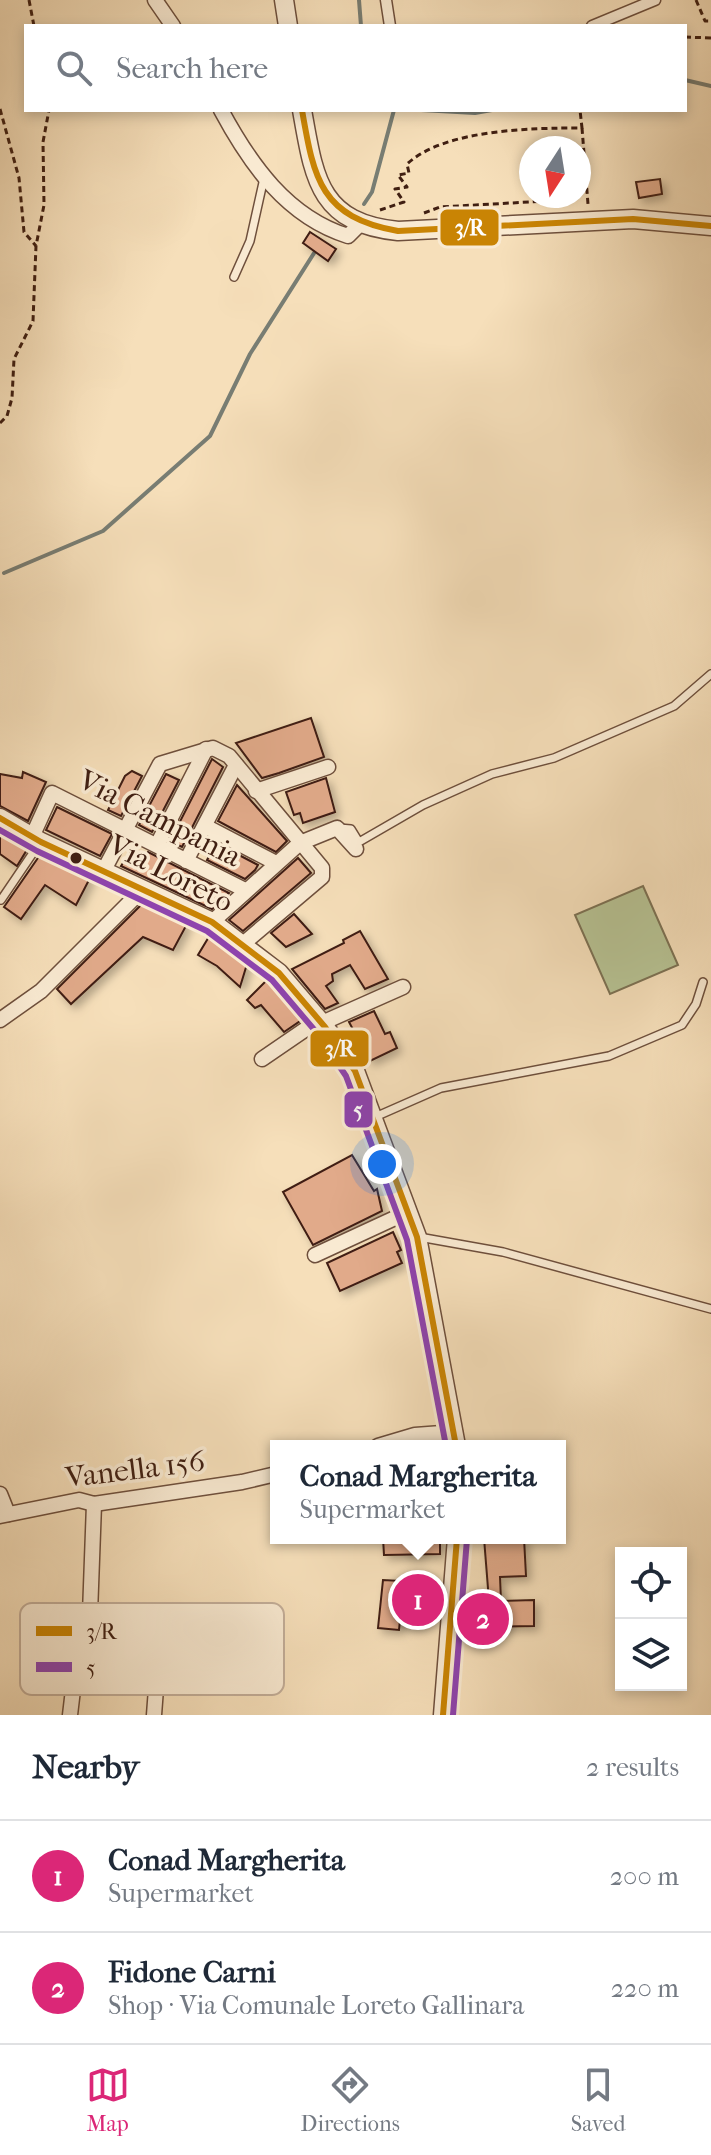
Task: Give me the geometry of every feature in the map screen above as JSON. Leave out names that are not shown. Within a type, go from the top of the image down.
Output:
[{"type":"street","points":[[155,0],[172,24]]},
{"type":"street","points":[[284,0],[288,24]]},
{"type":"street","points":[[386,0],[390,24]]},
{"type":"street","points":[[597,24],[655,0]]},
{"type":"street","points":[[222,112],[245,154],[284,199],[335,232],[348,236],[360,224]]},
{"type":"street","points":[[302,112],[313,174],[335,206],[360,224],[398,231],[633,219],[711,226]]},
{"type":"street","points":[[104,870],[160,764],[213,748],[229,756],[322,868],[322,877],[244,943]]},
{"type":"street","points":[[157,845],[206,749]]},
{"type":"street","points":[[186,861],[236,765]]},
{"type":"street","points":[[256,791],[328,767]]},
{"type":"street","name":"Via Campania","points":[[36,839],[52,793],[245,890]]},
{"type":"street","name":"Via Loreto","points":[[0,818],[36,839],[212,922],[244,943],[279,973],[320,1021],[355,1071],[417,1237],[450,1399],[455,1439]]},
{"type":"street","points":[[205,826],[276,863]]},
{"type":"street","points":[[212,922],[300,843],[337,828],[356,849]]},
{"type":"street","points":[[0,1020],[41,991],[143,889]]},
{"type":"street","points":[[262,1059],[320,1021],[403,987]]},
{"type":"street","points":[[315,1255],[408,1212]]},
{"type":"street","points":[[398,1440],[415,1435],[455,1439]]},
{"type":"street","name":"Vanella 156","points":[[4,1515],[79,1500],[94,1504],[270,1475]]},
{"type":"street","points":[[0,1494],[4,1515]]},
{"type":"street","points":[[90,1603],[94,1504]]},
{"type":"street","points":[[443,1715],[457,1544]]},
{"type":"street","points":[[70,1715],[72,1695]]},
{"type":"street","points":[[154,1715],[156,1695]]},
{"type":"lane","points":[[234,277],[250,241],[264,178]]},
{"type":"lane","points":[[337,828],[351,829],[359,842],[423,805],[492,774],[554,758],[674,706],[711,674]]},
{"type":"lane","points":[[1,900],[36,839]]},
{"type":"lane","points":[[373,1118],[441,1088],[609,1056],[682,1025],[696,1004],[703,982]]},
{"type":"lane","points":[[417,1237],[503,1252],[711,1309]]},
{"type":"path","points":[[29,0],[34,24]]},
{"type":"path","points":[[696,0],[705,21],[711,21]]},
{"type":"path","points":[[687,37],[711,38]]},
{"type":"path","points":[[0,109],[19,178],[24,232],[36,246]]},
{"type":"path","points":[[0,423],[7,416],[12,398],[14,359],[33,321],[36,246],[44,205],[43,142],[49,112]]},
{"type":"path","points":[[580,112],[583,136]]},
{"type":"path","points":[[390,216],[379,215],[378,211],[404,202],[395,189],[407,187],[398,175],[409,173],[407,164],[422,150],[495,134],[582,128]]},
{"type":"path","points":[[413,217],[440,207],[519,203]]},
{"type":"green space","points":[[643,886],[678,965],[610,994],[575,915]]},
{"type":"building","points":[[660,179],[662,194],[639,198],[636,182]]},
{"type":"building","points":[[310,232],[336,249],[328,261],[303,243]]},
{"type":"building","points":[[311,718],[324,757],[279,773],[262,778],[236,743]]},
{"type":"building","points":[[212,759],[223,767],[182,847],[170,841]]},
{"type":"building","points":[[132,771],[142,776],[121,816],[108,810],[125,776]]},
{"type":"building","points":[[23,772],[46,782],[28,821],[0,806],[0,774],[22,778]]},
{"type":"building","points":[[166,774],[179,780],[152,832],[139,825]]},
{"type":"building","points":[[326,778],[335,812],[303,823],[300,813],[294,815],[286,792]]},
{"type":"building","points":[[237,785],[287,841],[276,852],[218,821]]},
{"type":"building","points":[[57,807],[112,834],[100,856],[46,830]]},
{"type":"building","points":[[0,832],[28,848],[17,866],[0,854]]},
{"type":"building","points":[[216,843],[258,865],[255,870],[245,879],[207,860]]},
{"type":"building","points":[[132,849],[145,856],[148,852],[229,893],[212,909],[121,866]]},
{"type":"building","points":[[40,855],[90,878],[76,905],[45,885],[21,919],[4,907]]},
{"type":"building","points":[[298,858],[311,873],[243,931],[229,920]]},
{"type":"building","points":[[143,903],[187,924],[173,950],[143,937],[71,1004],[57,989]]},
{"type":"building","points":[[294,914],[312,934],[286,947],[271,933]]},
{"type":"building","points":[[360,931],[388,979],[365,989],[350,965],[332,974],[333,981],[326,986],[338,1003],[325,1009],[292,969],[344,943],[343,940]]},
{"type":"building","points":[[210,935],[247,964],[240,987],[217,966],[198,955]]},
{"type":"building","points":[[268,979],[303,1019],[284,1032],[261,1005],[255,1008],[247,1000]]},
{"type":"building","points":[[374,1011],[385,1034],[390,1032],[397,1048],[370,1061],[349,1022]]},
{"type":"building","points":[[352,1155],[374,1191],[377,1189],[382,1211],[313,1245],[283,1192]]},
{"type":"building","points":[[393,1232],[401,1250],[397,1252],[402,1263],[340,1291],[327,1263]]},
{"type":"building","points":[[383,1544],[440,1544],[440,1554],[384,1555]]},
{"type":"building","points":[[484,1544],[524,1544],[526,1576],[500,1577],[501,1601],[534,1600],[534,1626],[476,1627],[476,1601],[489,1601]]},
{"type":"building","points":[[412,1576],[426,1577],[422,1621],[400,1620],[399,1630],[378,1628],[383,1580],[401,1581],[401,1578],[412,1579]]},
{"type":"waterway","points":[[359,0],[361,24]]},
{"type":"waterway","points":[[687,80],[711,86]]},
{"type":"waterway","points":[[364,204],[372,192],[393,112]]},
{"type":"waterway","points":[[457,112],[481,112]]},
{"type":"waterway","points":[[4,573],[103,531],[210,436],[250,354],[316,250]]},
{"type":"transit line","name":"3/R","points":[[302,112],[311,156],[326,192],[352,216],[372,225],[398,231],[633,219],[711,226]]},
{"type":"transit line","name":"3/R","points":[[0,818],[41,842],[212,922],[279,973],[325,1027],[355,1071],[417,1237],[455,1440]]},
{"type":"transit line","name":"5","points":[[0,830],[37,851],[207,931],[272,980],[317,1033],[346,1076],[407,1240],[445,1440]]},
{"type":"transit line","name":"3/R","points":[[443,1715],[457,1544]]},
{"type":"transit line","name":"5","points":[[453,1715],[467,1544]]},
{"type":"place","name":"Conad Margherita","points":[[418,1600]]},
{"type":"place","name":"Fidone Carni","points":[[483,1619]]}]
